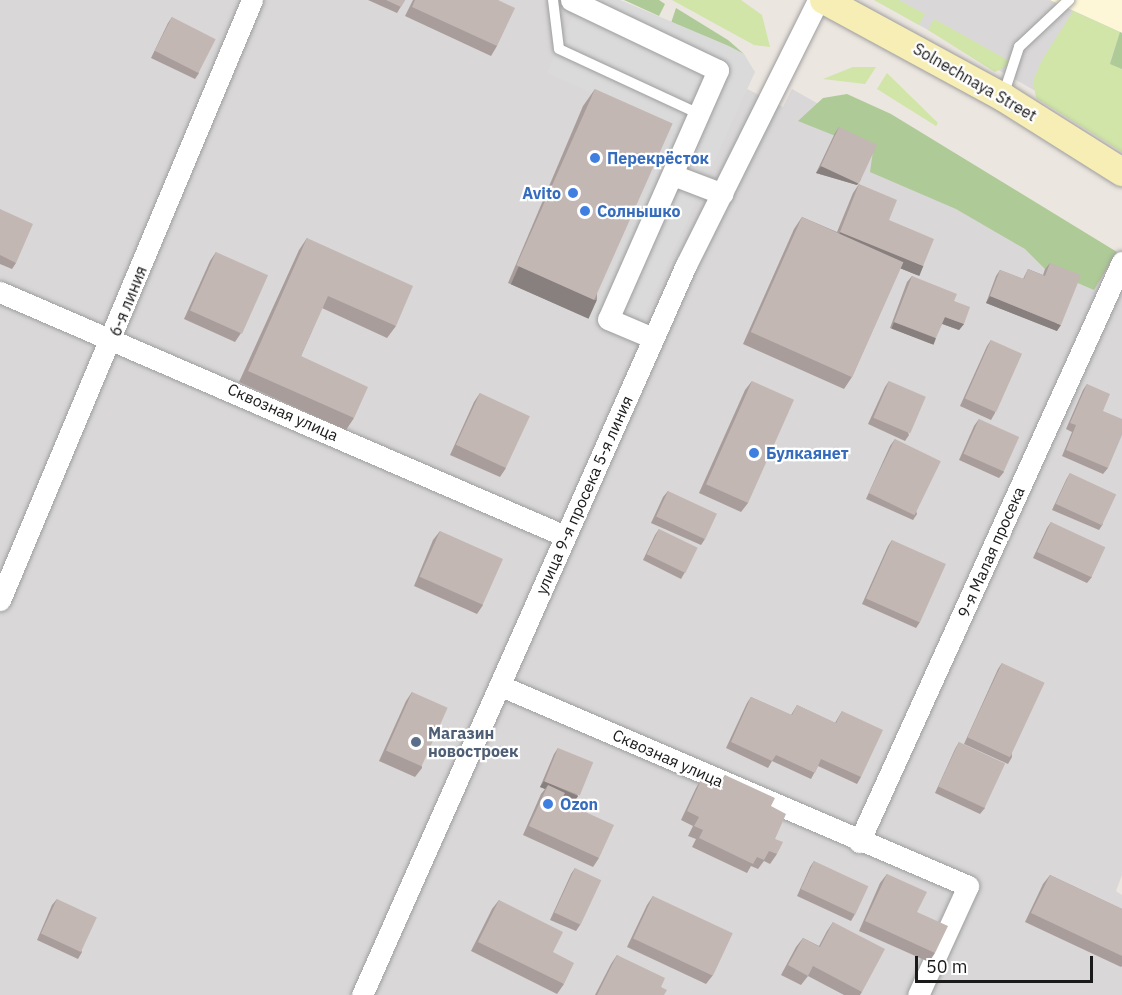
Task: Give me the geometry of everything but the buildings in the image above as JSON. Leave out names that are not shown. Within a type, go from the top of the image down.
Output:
[{"type":"main road","name":"Solnechnaya Street","points":[[824,0],[1003,97],[1122,172]]},
{"type":"street","name":"6-я линия","points":[[0,600],[113,337],[252,0]]},
{"type":"street","points":[[571,0],[718,70],[608,319],[653,338]]},
{"type":"street","name":"улица 9-я просека 5-я линия","points":[[362,995],[501,686],[653,338],[818,0]]},
{"type":"street","points":[[673,175],[723,194]]},
{"type":"street","name":"9-я Малая просека","points":[[859,842],[1122,262]]},
{"type":"street","name":"Сквозная улица","points":[[0,292],[113,337],[565,536]]},
{"type":"street","name":"Сквозная улица","points":[[501,686],[859,842],[968,886],[918,995]]},
{"type":"lane","points":[[553,0],[559,49],[699,114]]},
{"type":"lane","points":[[1003,97],[1019,47],[1069,0]]},
{"type":"shaded area","points":[[0,0],[569,0],[783,107],[792,89],[1122,275],[1122,875],[1116,891],[1122,895],[1122,995],[0,995]]},
{"type":"shaded area","points":[[579,0],[620,0],[744,54],[755,72],[633,340],[588,320],[673,130],[547,73]]},
{"type":"shaded area","points":[[875,0],[1122,0],[1122,140],[928,30]]},
{"type":"shaded area","points":[[1050,0],[1122,0],[1122,33],[1107,26]]},
{"type":"green space","points":[[624,0],[659,0],[665,4],[659,16]]},
{"type":"green space","points":[[672,0],[741,0],[762,15],[770,47],[754,45]]},
{"type":"green space","points":[[874,0],[899,0],[925,14],[919,25]]},
{"type":"green space","points":[[676,8],[728,40],[744,54],[671,23]]},
{"type":"green space","points":[[1073,11],[1120,32],[1110,63],[1122,69],[1122,152],[1036,98],[1033,81],[1042,60]]},
{"type":"green space","points":[[934,19],[1013,63],[995,72],[928,30]]},
{"type":"green space","points":[[1120,32],[1122,33],[1122,69],[1110,64]]},
{"type":"green space","points":[[853,67],[876,67],[865,84],[823,79]]},
{"type":"green space","points":[[887,73],[938,123],[936,126],[877,89]]},
{"type":"green space","points":[[847,94],[891,114],[1117,252],[1094,290],[1045,269],[1025,249],[956,209],[870,172],[873,151],[798,121],[823,98]]},
{"type":"place","name":"Перекрёсток","points":[[595,158]]},
{"type":"place","name":"Avito","points":[[573,193]]},
{"type":"place","name":"Солнышко","points":[[585,211]]},
{"type":"place","name":"Булкаянет","points":[[754,453]]},
{"type":"place","name":"Магазин новостроек","points":[[416,742]]},
{"type":"place","name":"Ozon","points":[[548,804]]}]
